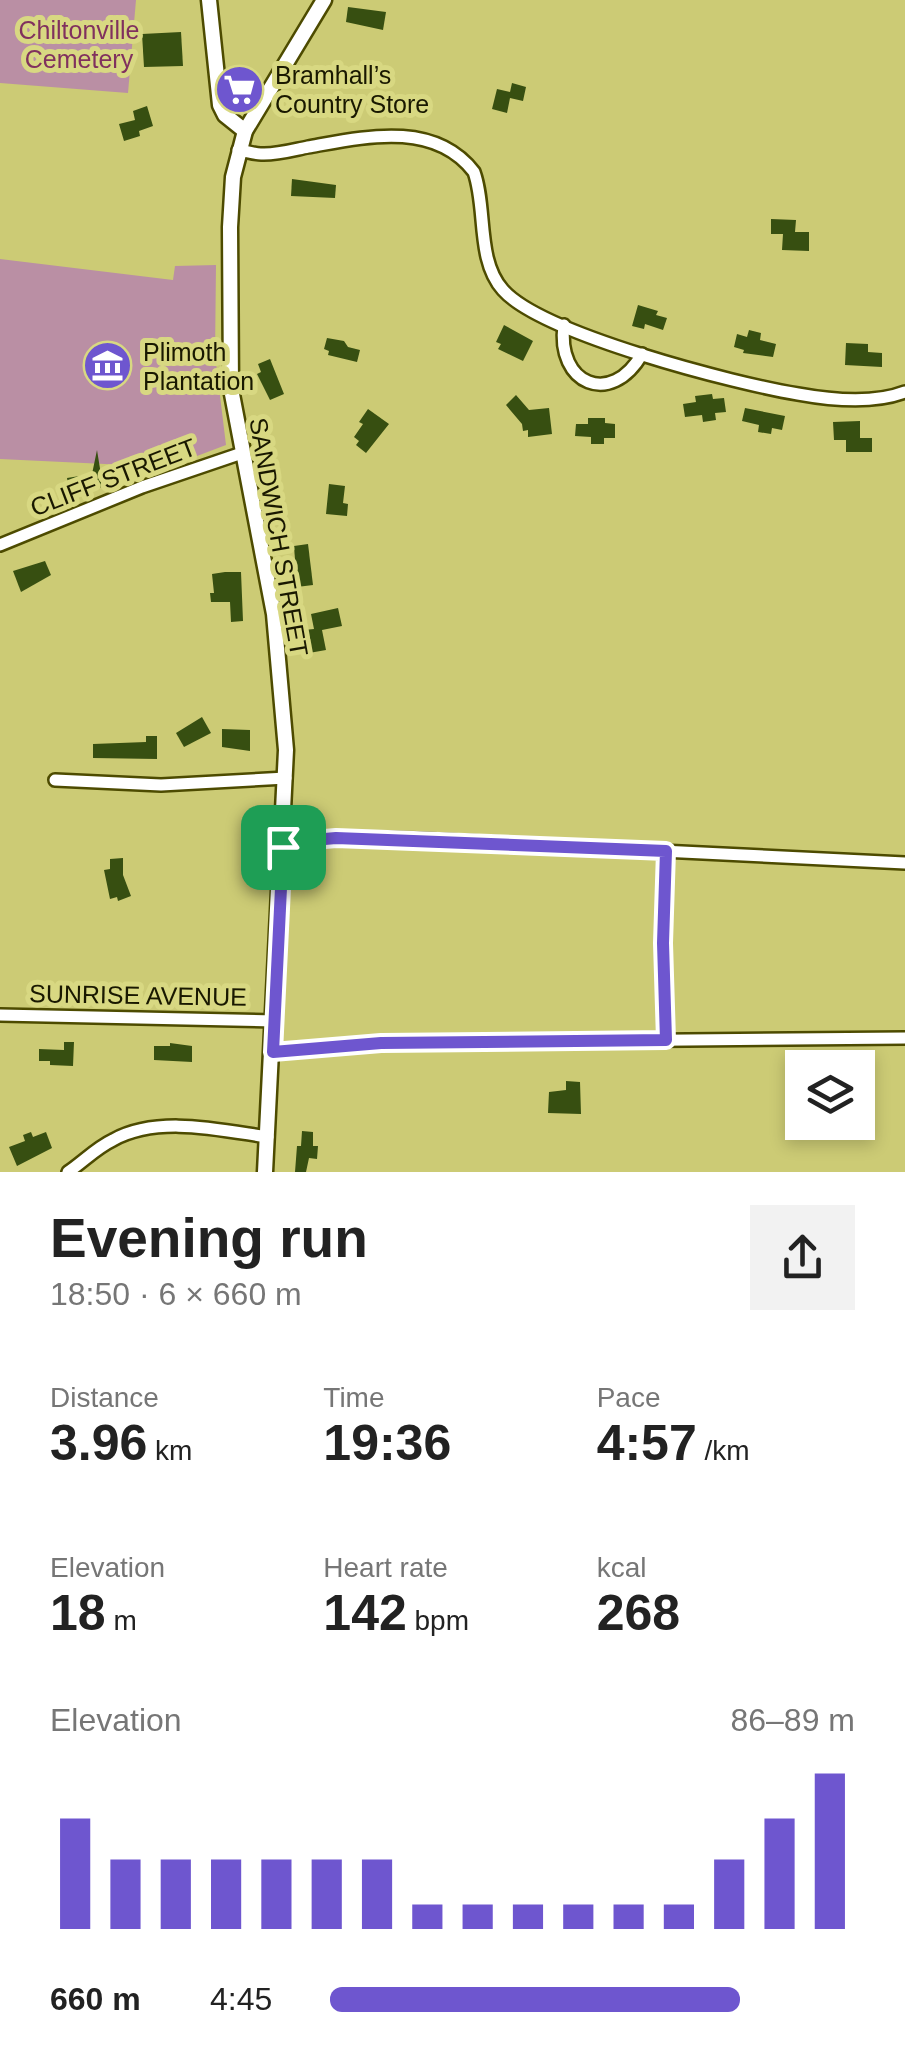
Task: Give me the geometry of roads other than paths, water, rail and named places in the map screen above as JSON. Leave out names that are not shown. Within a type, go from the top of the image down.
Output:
[{"type":"street","points":[[210,0],[220,104],[225,114],[245,130]]},
{"type":"street","name":"SANDWICH STREET","points":[[265,1172],[286,778],[274,614],[230,389],[232,193],[245,130],[324,0]]},
{"type":"street","points":[[238,150],[273,153],[335,142],[414,137],[442,143],[474,172],[488,257],[500,287],[513,300],[564,325],[642,354],[799,394],[880,398],[905,392]]},
{"type":"street","points":[[564,325],[564,354],[583,380],[603,385],[616,381],[632,372],[642,354]]},
{"type":"street","name":"CLIFF STREET","points":[[0,545],[142,487],[242,453]]},
{"type":"street","points":[[56,780],[162,785],[286,778]]},
{"type":"street","points":[[283,847],[336,838],[905,863]]},
{"type":"street","points":[[666,851],[666,1040]]},
{"type":"street","name":"SUNRISE AVENUE","points":[[0,1015],[274,1021]]},
{"type":"street","points":[[273,1052],[381,1043],[905,1038]]},
{"type":"street","points":[[68,1172],[114,1139],[154,1128],[268,1137]]},
{"type":"place","name":"Bramhall’s Country Store","points":[[240,89]]},
{"type":"place","name":"Plimoth Plantation","points":[[108,366]]},
{"type":"park label","name":"Chiltonville Cemetery","points":[[79,44]]}]
